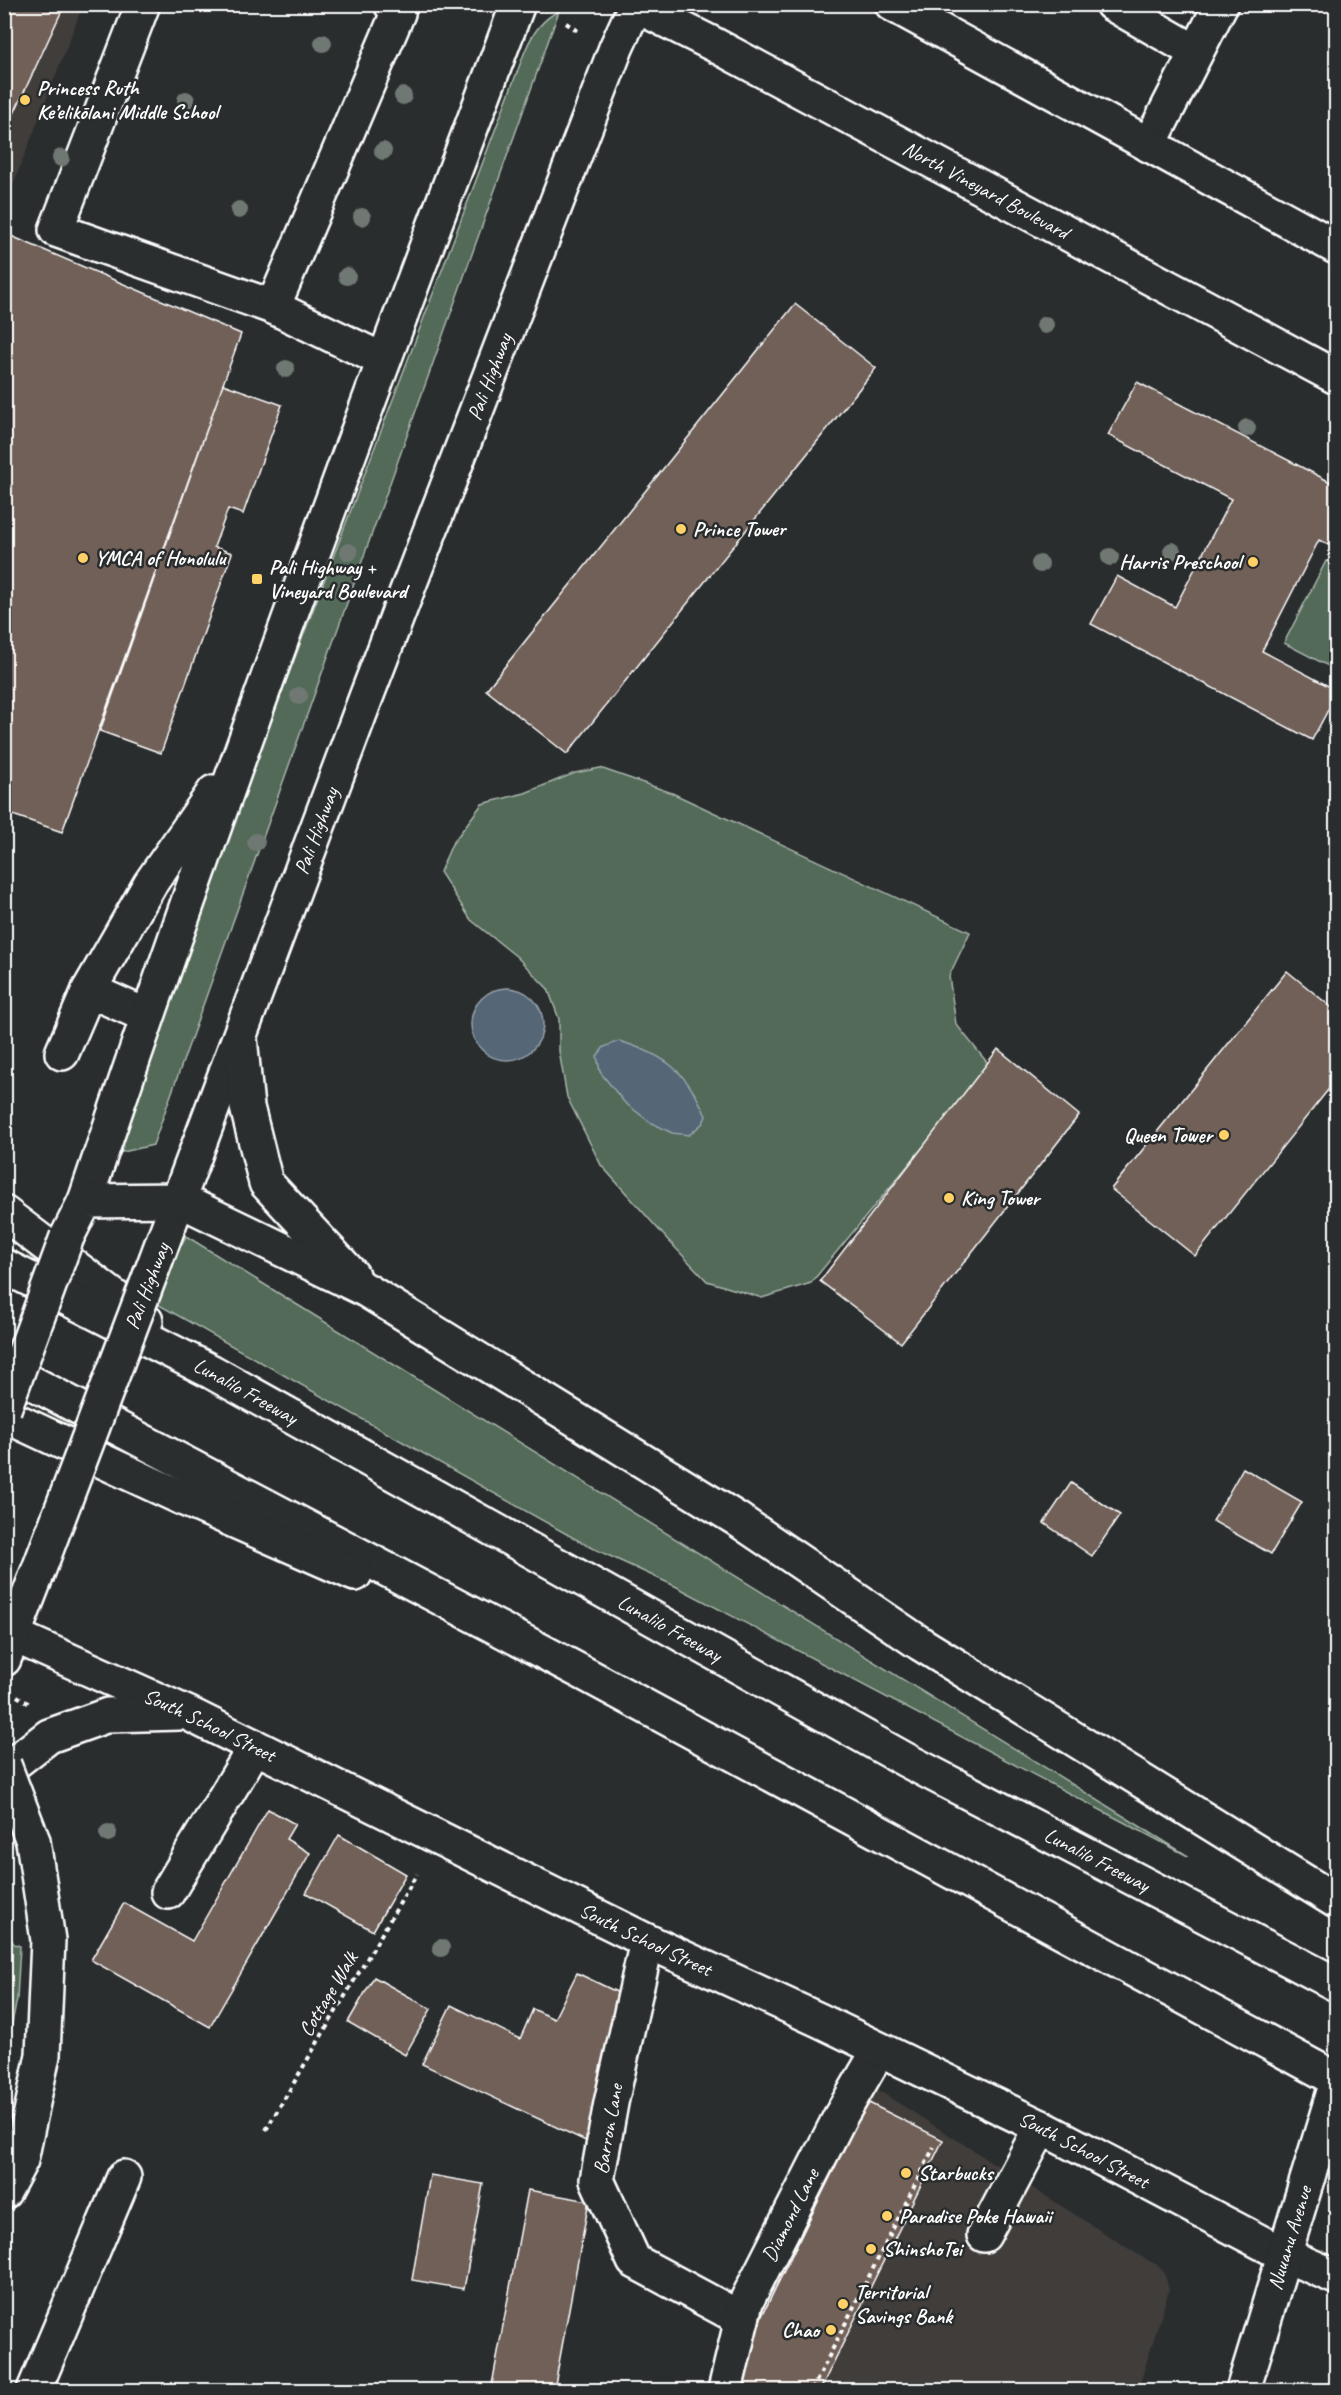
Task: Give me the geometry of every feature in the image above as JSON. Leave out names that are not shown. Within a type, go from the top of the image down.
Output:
[{"type":"main road","points":[[143,4],[56,230],[273,308],[383,360]]},
{"type":"main road","points":[[273,308],[398,13],[391,4]]},
{"type":"main road","points":[[4,1409],[67,1237],[85,1201],[238,758],[383,360],[518,4]]},
{"type":"main road","points":[[892,4],[1336,247]]},
{"type":"main road","points":[[1112,4],[1196,52]]},
{"type":"main road","points":[[1149,146],[1221,4]]},
{"type":"main road","name":"North Vineyard Boulevard","points":[[635,5],[713,44],[1336,377]]},
{"type":"main road","name":"Pali Highway","points":[[7,1642],[36,1577],[180,1200],[365,700],[616,48],[635,5]]},
{"type":"main road","points":[[62,1053],[89,990],[150,884],[238,758]]},
{"type":"main road","points":[[89,990],[147,1016]]},
{"type":"main road","points":[[240,1038],[247,1107],[266,1183],[366,1290]]},
{"type":"main road","points":[[85,1201],[180,1200],[366,1290],[736,1519],[921,1644],[1336,1901]]},
{"type":"main road","points":[[4,1213],[212,1372]]},
{"type":"main road","name":"Lunalilo Freeway","points":[[4,1266],[212,1372],[906,1760],[1336,1984]]},
{"type":"main road","points":[[4,1368],[587,1675],[1336,2079]]},
{"type":"main road","points":[[4,1414],[180,1497],[587,1675]]},
{"type":"main road","name":"South School Street","points":[[7,1642],[187,1713],[647,1941],[819,2020],[1041,2127],[1285,2255],[1336,2277]]},
{"type":"main road","points":[[4,1771],[49,1736],[108,1715],[187,1713]]},
{"type":"main road","points":[[168,1892],[255,1747]]},
{"type":"main road","points":[[4,1766],[33,1841],[48,1940],[43,2055],[21,2160],[4,2192]]},
{"type":"main road","name":"Barron Lane","points":[[647,1941],[611,2103],[597,2180],[634,2261],[742,2319]]},
{"type":"main road","name":"Diamond Lane","points":[[725,2391],[746,2302],[840,2117],[879,2050]]},
{"type":"main road","name":"Nuuanu Avenue","points":[[1243,2391],[1336,2085]]},
{"type":"main road","points":[[984,2235],[1041,2127]]},
{"type":"main road","points":[[34,2391],[123,2177]]},
{"type":"path","points":[[566,23],[578,31]]},
{"type":"path","points":[[17,1696],[37,1708]]},
{"type":"path","name":"Cottage Walk","points":[[266,2130],[417,1874]]},
{"type":"path","points":[[812,2391],[934,2147]]},
{"type":"shaded area","name":"Princess Ruth Ke’elikōlani Middle School","points":[[4,5],[83,5],[8,198],[4,196]]},
{"type":"shaded area","points":[[848,2071],[1159,2266],[1164,2272],[1169,2289],[1138,2390],[712,2390]]},
{"type":"green space","points":[[559,11],[153,1145],[106,1156],[525,51],[538,28]]},
{"type":"green space","points":[[1326,561],[1336,566],[1336,670],[1284,643]]},
{"type":"green space","points":[[600,768],[672,793],[970,932],[949,976],[956,1024],[990,1066],[811,1283],[762,1298],[707,1281],[667,1239],[601,1165],[567,1097],[559,1051],[559,1019],[548,989],[517,957],[471,920],[440,872],[452,844],[482,804],[525,793],[575,773]]},
{"type":"green space","points":[[186,1236],[1188,1856],[677,1587],[588,1546],[152,1301]]},
{"type":"green space","points":[[5,1928],[14,1944],[20,1946],[17,1999],[5,2058]]},
{"type":"water","points":[[507,988],[527,994],[537,1004],[543,1024],[537,1044],[527,1054],[507,1060],[487,1054],[477,1044],[471,1024],[477,1004],[487,994]]},
{"type":"water","points":[[619,1041],[649,1052],[672,1066],[682,1076],[698,1100],[706,1116],[703,1123],[689,1135],[672,1133],[650,1122],[624,1102],[600,1072],[597,1056],[604,1047]]},
{"type":"building","points":[[4,4],[65,4],[10,122],[4,127]]},
{"type":"building","name":"YMCA of Honolulu","points":[[4,233],[241,334],[62,832],[4,812]]},
{"type":"building","name":"Prince Tower","points":[[795,304],[876,368],[567,754],[486,690]]},
{"type":"building","name":"Harris Preschool","points":[[1137,382],[1336,485],[1336,549],[1319,540],[1262,651],[1336,690],[1336,695],[1312,740],[1091,624],[1117,576],[1175,607],[1231,499],[1108,435]]},
{"type":"building","points":[[223,384],[282,405],[243,514],[228,509],[214,547],[232,553],[161,753],[100,731]]},
{"type":"building","name":"Queen Tower","points":[[1287,971],[1336,1011],[1336,1080],[1195,1256],[1111,1189]]},
{"type":"building","name":"King Tower","points":[[998,1049],[1079,1115],[901,1343],[820,1281]]},
{"type":"building","points":[[1243,1468],[1302,1502],[1271,1554],[1213,1521]]},
{"type":"building","points":[[1071,1483],[1120,1515],[1092,1556],[1044,1523]]},
{"type":"building","points":[[268,1809],[295,1824],[286,1839],[310,1853],[210,2027],[91,1960],[124,1903],[192,1941]]},
{"type":"building","points":[[339,1835],[406,1874],[373,1931],[306,1893]]},
{"type":"building","points":[[577,1973],[625,1996],[592,2144],[422,2064],[451,2005],[520,2039],[533,2009],[554,2019]]},
{"type":"building","points":[[374,1977],[431,2009],[405,2055],[348,2022]]},
{"type":"building","points":[[867,2102],[943,2140],[820,2390],[744,2390],[729,2383]]},
{"type":"building","points":[[430,2175],[483,2184],[464,2289],[412,2280]]},
{"type":"building","points":[[528,2190],[589,2201],[554,2390],[491,2390]]},
{"type":"building","points":[[1336,2370],[1336,2390],[1326,2390]]},
{"type":"place","name":"Princess Ruth Ke’elikōlani Middle School","points":[[25,100]]},
{"type":"place","name":"Prince Tower","points":[[681,529]]},
{"type":"place","name":"YMCA of Honolulu","points":[[83,558]]},
{"type":"place","name":"Harris Preschool","points":[[1253,562]]},
{"type":"place","name":"Pali Highway + Vineyard Boulevard","points":[[257,579]]},
{"type":"place","name":"Queen Tower","points":[[1224,1135]]},
{"type":"place","name":"King Tower","points":[[949,1198]]},
{"type":"place","name":"Starbucks","points":[[906,2173]]},
{"type":"place","name":"Paradise Poke Hawaii","points":[[887,2216]]},
{"type":"place","name":"ShinshoTei","points":[[871,2249]]},
{"type":"place","name":"Territorial Savings Bank","points":[[843,2304]]},
{"type":"place","name":"Chao","points":[[831,2330]]}]
